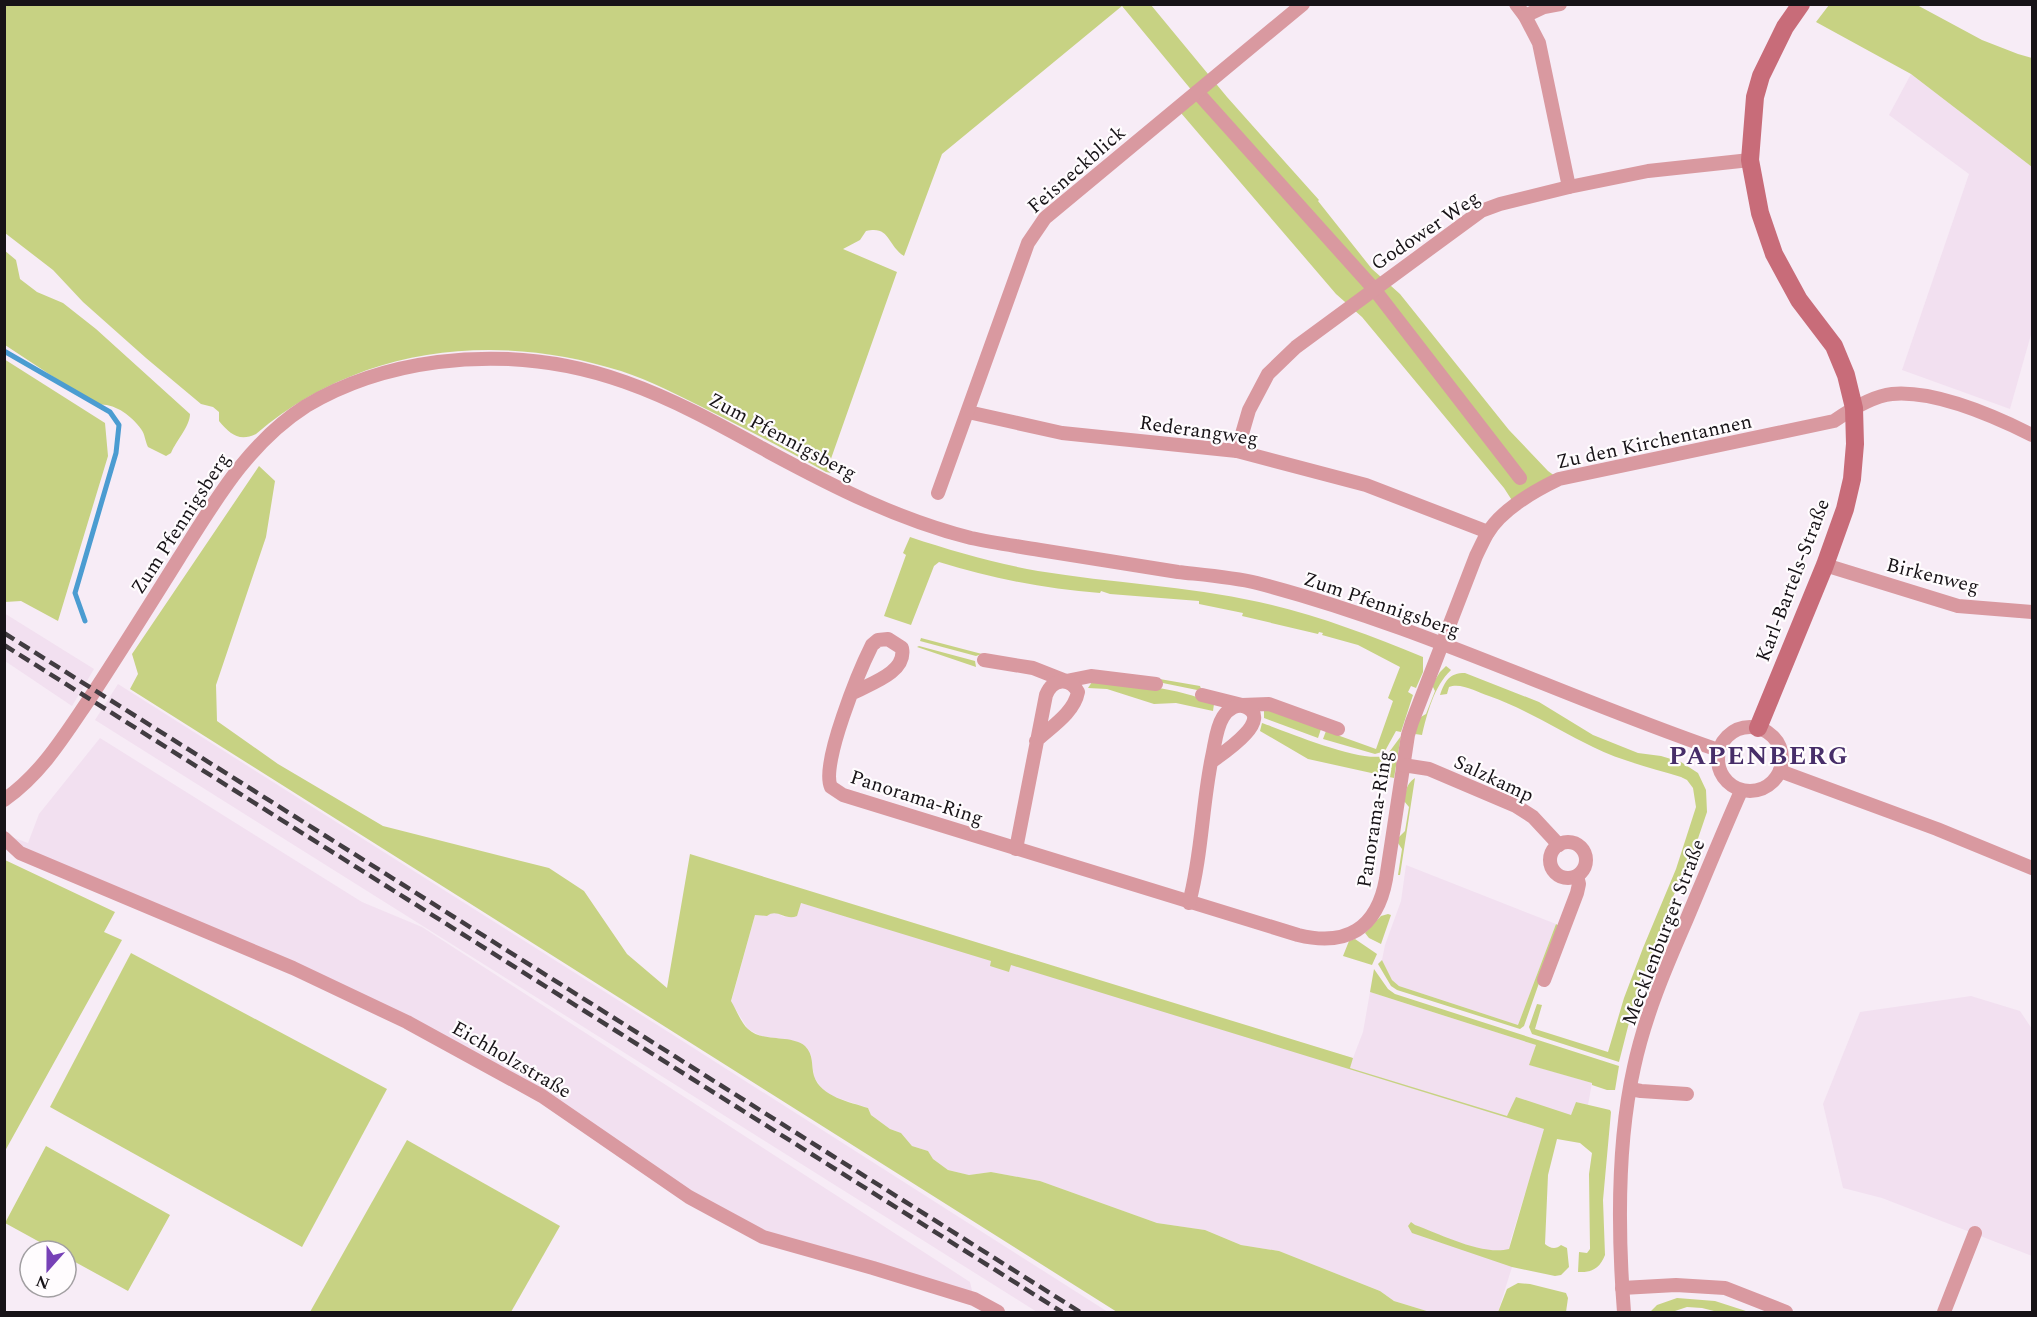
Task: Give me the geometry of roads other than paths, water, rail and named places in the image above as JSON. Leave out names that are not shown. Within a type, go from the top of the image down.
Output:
[{"type":"street","name":"Feisneckblick","points":[[938,493],[1028,243],[1045,218],[1303,4]]},
{"type":"street","points":[[1516,4],[1539,43],[1569,187]]},
{"type":"street","points":[[1525,16],[1544,7],[1560,4]]},
{"type":"street","name":"Karl-Bartels-Straße","points":[[1758,728],[1825,565],[1845,509],[1852,478],[1855,444],[1854,408],[1846,375],[1834,346],[1799,300],[1774,254],[1760,213],[1750,160],[1755,97],[1761,76],[1785,27],[1801,4]]},
{"type":"street","points":[[1197,92],[1374,290],[1520,477]]},
{"type":"street","name":"Godower Weg","points":[[1237,451],[1249,410],[1268,374],[1296,347],[1481,211],[1569,187],[1648,171],[1750,160]]},
{"type":"street","name":"Zum Pfennigsberg","points":[[4,800],[22,788],[52,754],[110,668],[228,481],[261,442],[307,406],[335,391],[380,374],[414,365],[461,359],[500,358],[542,362],[583,369],[621,380],[660,395],[701,415],[819,478],[888,511],[972,538],[1125,564],[1251,582],[1347,608],[1718,750]]},
{"type":"street","name":"Zu den Kirchentannen","points":[[1442,644],[1476,556],[1488,532],[1515,505],[1532,492],[1559,479],[1834,421],[1854,408],[1892,394],[1939,397],[2032,435]]},
{"type":"street","name":"Rederangweg","points":[[968,412],[1062,433],[1237,451],[1366,485],[1488,532]]},
{"type":"street","name":"Birkenweg","points":[[1825,565],[1958,606],[2032,612]]},
{"type":"street","name":"Panorama-Ring","points":[[851,694],[893,671],[900,664],[909,646],[888,639],[878,640],[872,645],[851,694],[829,767],[828,776],[831,788],[843,795],[1188,903],[1315,939],[1330,940],[1344,937],[1356,930],[1374,913],[1384,891],[1403,765],[1412,722],[1442,644]]},
{"type":"street","points":[[984,660],[1034,668],[1074,685],[1078,692],[1071,709],[1036,741]]},
{"type":"street","points":[[1016,849],[1022,827],[1036,741],[1049,687],[1057,682],[1091,676],[1156,684]]},
{"type":"street","points":[[1202,695],[1242,705],[1254,713],[1252,726],[1248,732],[1211,762]]},
{"type":"street","points":[[1188,903],[1194,882],[1211,762],[1222,718],[1232,707],[1269,704],[1338,729]]},
{"type":"street","points":[[1742,728],[1758,728],[1776,740],[1782,760],[1780,771],[1774,781],[1764,788],[1753,792],[1741,791],[1726,782],[1719,772],[1718,750],[1727,736],[1734,732],[1742,728]]},
{"type":"street","name":"Salzkamp","points":[[1403,765],[1429,769],[1516,806],[1533,817],[1559,845],[1575,844],[1583,851],[1586,862],[1576,876],[1579,884],[1577,893],[1544,980]]},
{"type":"street","points":[[1780,771],[2032,868]]},
{"type":"street","name":"Mecklenburger Straße","points":[[1624,1312],[1622,1169],[1634,1067],[1652,1002],[1741,791]]},
{"type":"street","name":"Eichholzstraße","points":[[4,838],[21,853],[293,968],[407,1022],[542,1096],[689,1197],[763,1237],[974,1299],[998,1312]]},
{"type":"street","points":[[1559,845],[1552,853],[1553,869],[1561,876],[1576,876]]},
{"type":"street","points":[[1630,1089],[1687,1094]]},
{"type":"street","points":[[1944,1312],[1976,1233]]},
{"type":"street","points":[[1622,1288],[1676,1285],[1725,1288],[1786,1312]]},
{"type":"waterway","points":[[4,351],[110,412],[119,425],[116,453],[75,593],[85,621]]},
{"type":"railway","points":[[4,633],[1080,1312]]},
{"type":"railway","points":[[4,645],[1062,1312]]},
{"type":"district","name":"PAPENBERG","points":[[1759,755]]}]
